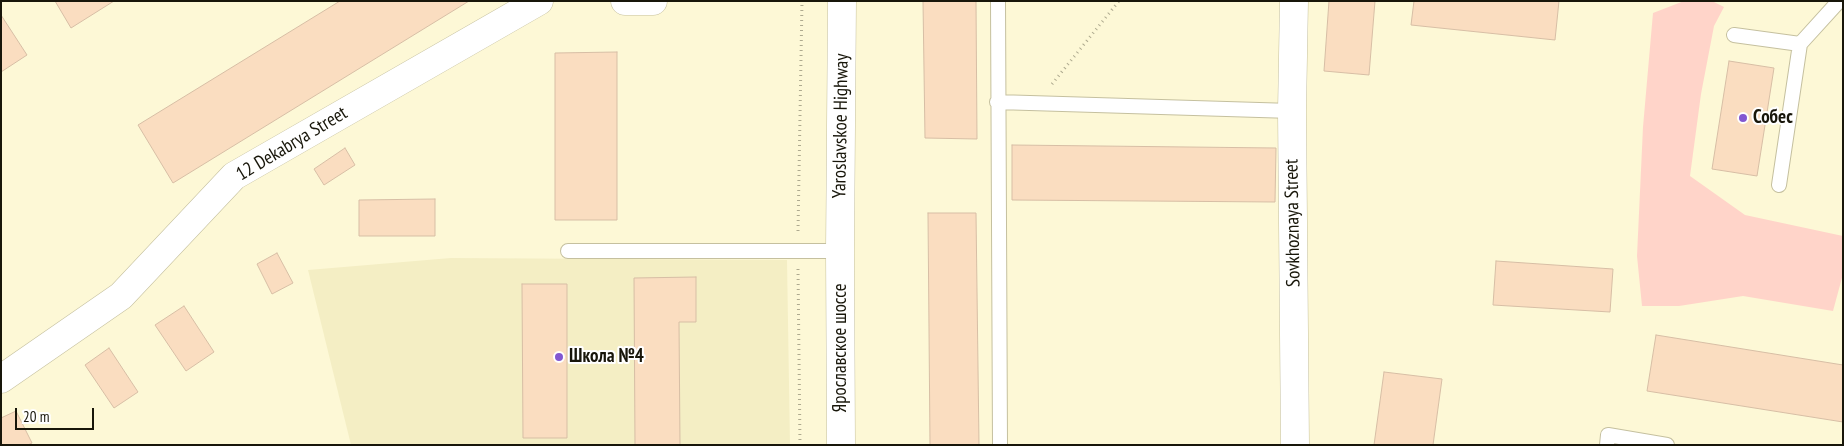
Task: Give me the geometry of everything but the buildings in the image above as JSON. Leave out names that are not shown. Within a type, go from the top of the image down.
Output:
[{"type":"street","name":"12 Dekabrya Street","points":[[1,379],[121,296],[234,176],[539,1]]},
{"type":"street","points":[[625,1],[653,1]]},
{"type":"street","name":"Yaroslavskoe Highway","points":[[840,251],[842,1]]},
{"type":"street","name":"Sovkhoznaya Street","points":[[1294,1],[1292,111],[1295,445]]},
{"type":"street","name":"Ярославское шоссе","points":[[840,251],[841,445]]},
{"type":"lane","points":[[998,1],[1000,445]]},
{"type":"lane","points":[[1778,185],[1800,44],[1839,1]]},
{"type":"lane","points":[[1734,34],[1800,44]]},
{"type":"lane","points":[[997,102],[1292,111]]},
{"type":"lane","points":[[568,251],[840,251]]},
{"type":"lane","points":[[1607,445],[1608,435],[1667,445]]},
{"type":"path","points":[[800,445],[798,251],[802,1]]},
{"type":"path","points":[[1037,103],[1119,1]]},
{"type":"shaded area","points":[[1684,1],[1712,1],[1724,7],[1714,26],[1701,94],[1690,176],[1745,215],[1843,236],[1843,274],[1833,311],[1743,296],[1679,306],[1642,306],[1637,256],[1643,127],[1653,13]]},
{"type":"shaded area","name":"Школа №4","points":[[451,258],[787,260],[790,445],[351,445],[308,270]]},
{"type":"place","name":"Собес","points":[[1743,118]]},
{"type":"place","name":"Школа №4","points":[[559,357]]}]
